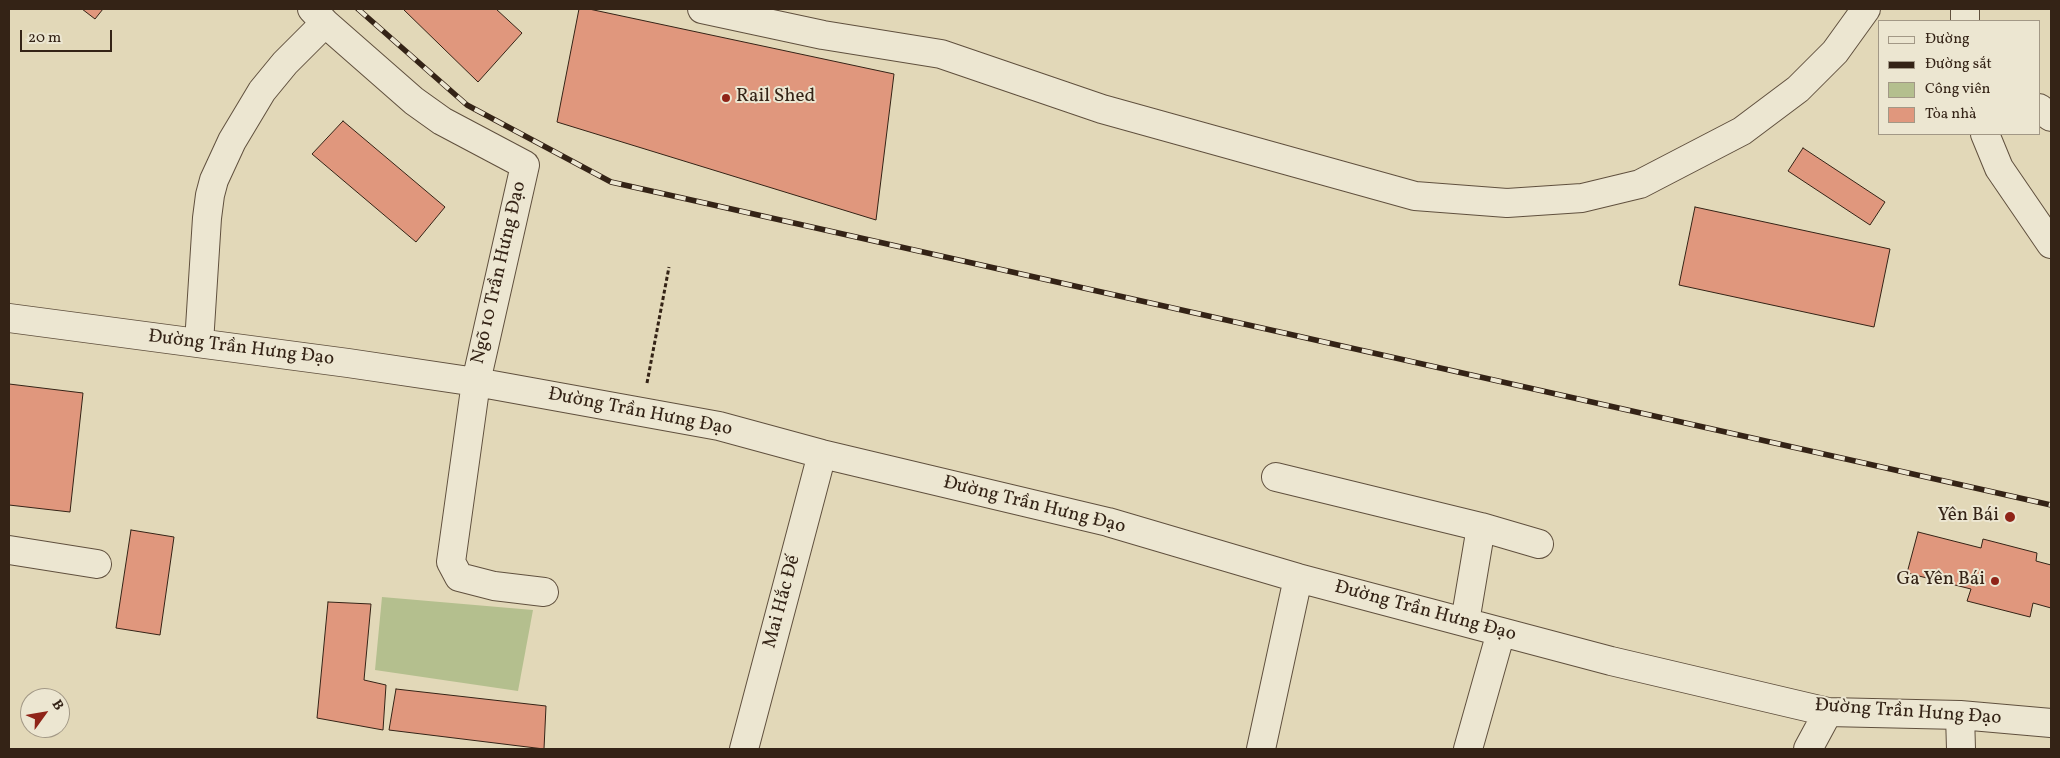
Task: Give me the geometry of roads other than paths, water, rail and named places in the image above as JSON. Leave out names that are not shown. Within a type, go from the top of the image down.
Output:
[{"type":"street","points":[[702,9],[823,35],[941,54],[1102,109],[1415,196],[1507,203],[1582,198],[1640,184],[1734,136],[1798,89],[1835,52],[1866,9]]},
{"type":"street","points":[[200,343],[207,218],[214,180],[232,141],[262,91],[286,63],[319,16]]},
{"type":"street","name":"Ngõ 10 Trần Hưng Đạo","points":[[319,16],[383,75],[442,121],[525,165],[476,382],[451,562],[459,576],[494,586],[544,592]]},
{"type":"street","points":[[2040,109],[2051,118]]},
{"type":"street","points":[[1985,135],[1999,168],[2051,244]]},
{"type":"street","name":"Đường Trần Hưng Đạo","points":[[9,318],[476,382],[719,426],[822,454],[1108,522],[1298,578],[1611,661],[1828,712],[1960,715],[2051,723]]},
{"type":"street","name":"Mai Hắc Đế","points":[[744,749],[822,454]]},
{"type":"street","points":[[1276,477],[1481,527],[1539,544]]},
{"type":"street","points":[[1465,622],[1481,527]]},
{"type":"street","points":[[9,550],[97,564]]},
{"type":"street","points":[[1261,749],[1298,578]]},
{"type":"street","points":[[1468,749],[1502,632]]},
{"type":"street","points":[[1808,749],[1828,712]]},
{"type":"street","points":[[1960,715],[1961,749]]},
{"type":"railway","points":[[358,9],[467,105],[611,182],[2051,505]]},
{"type":"place","name":"Rail Shed","points":[[726,98]]},
{"type":"place","name":"Yên Bái","points":[[2010,517]]},
{"type":"place","name":"Ga Yên Bái","points":[[1995,581]]}]
